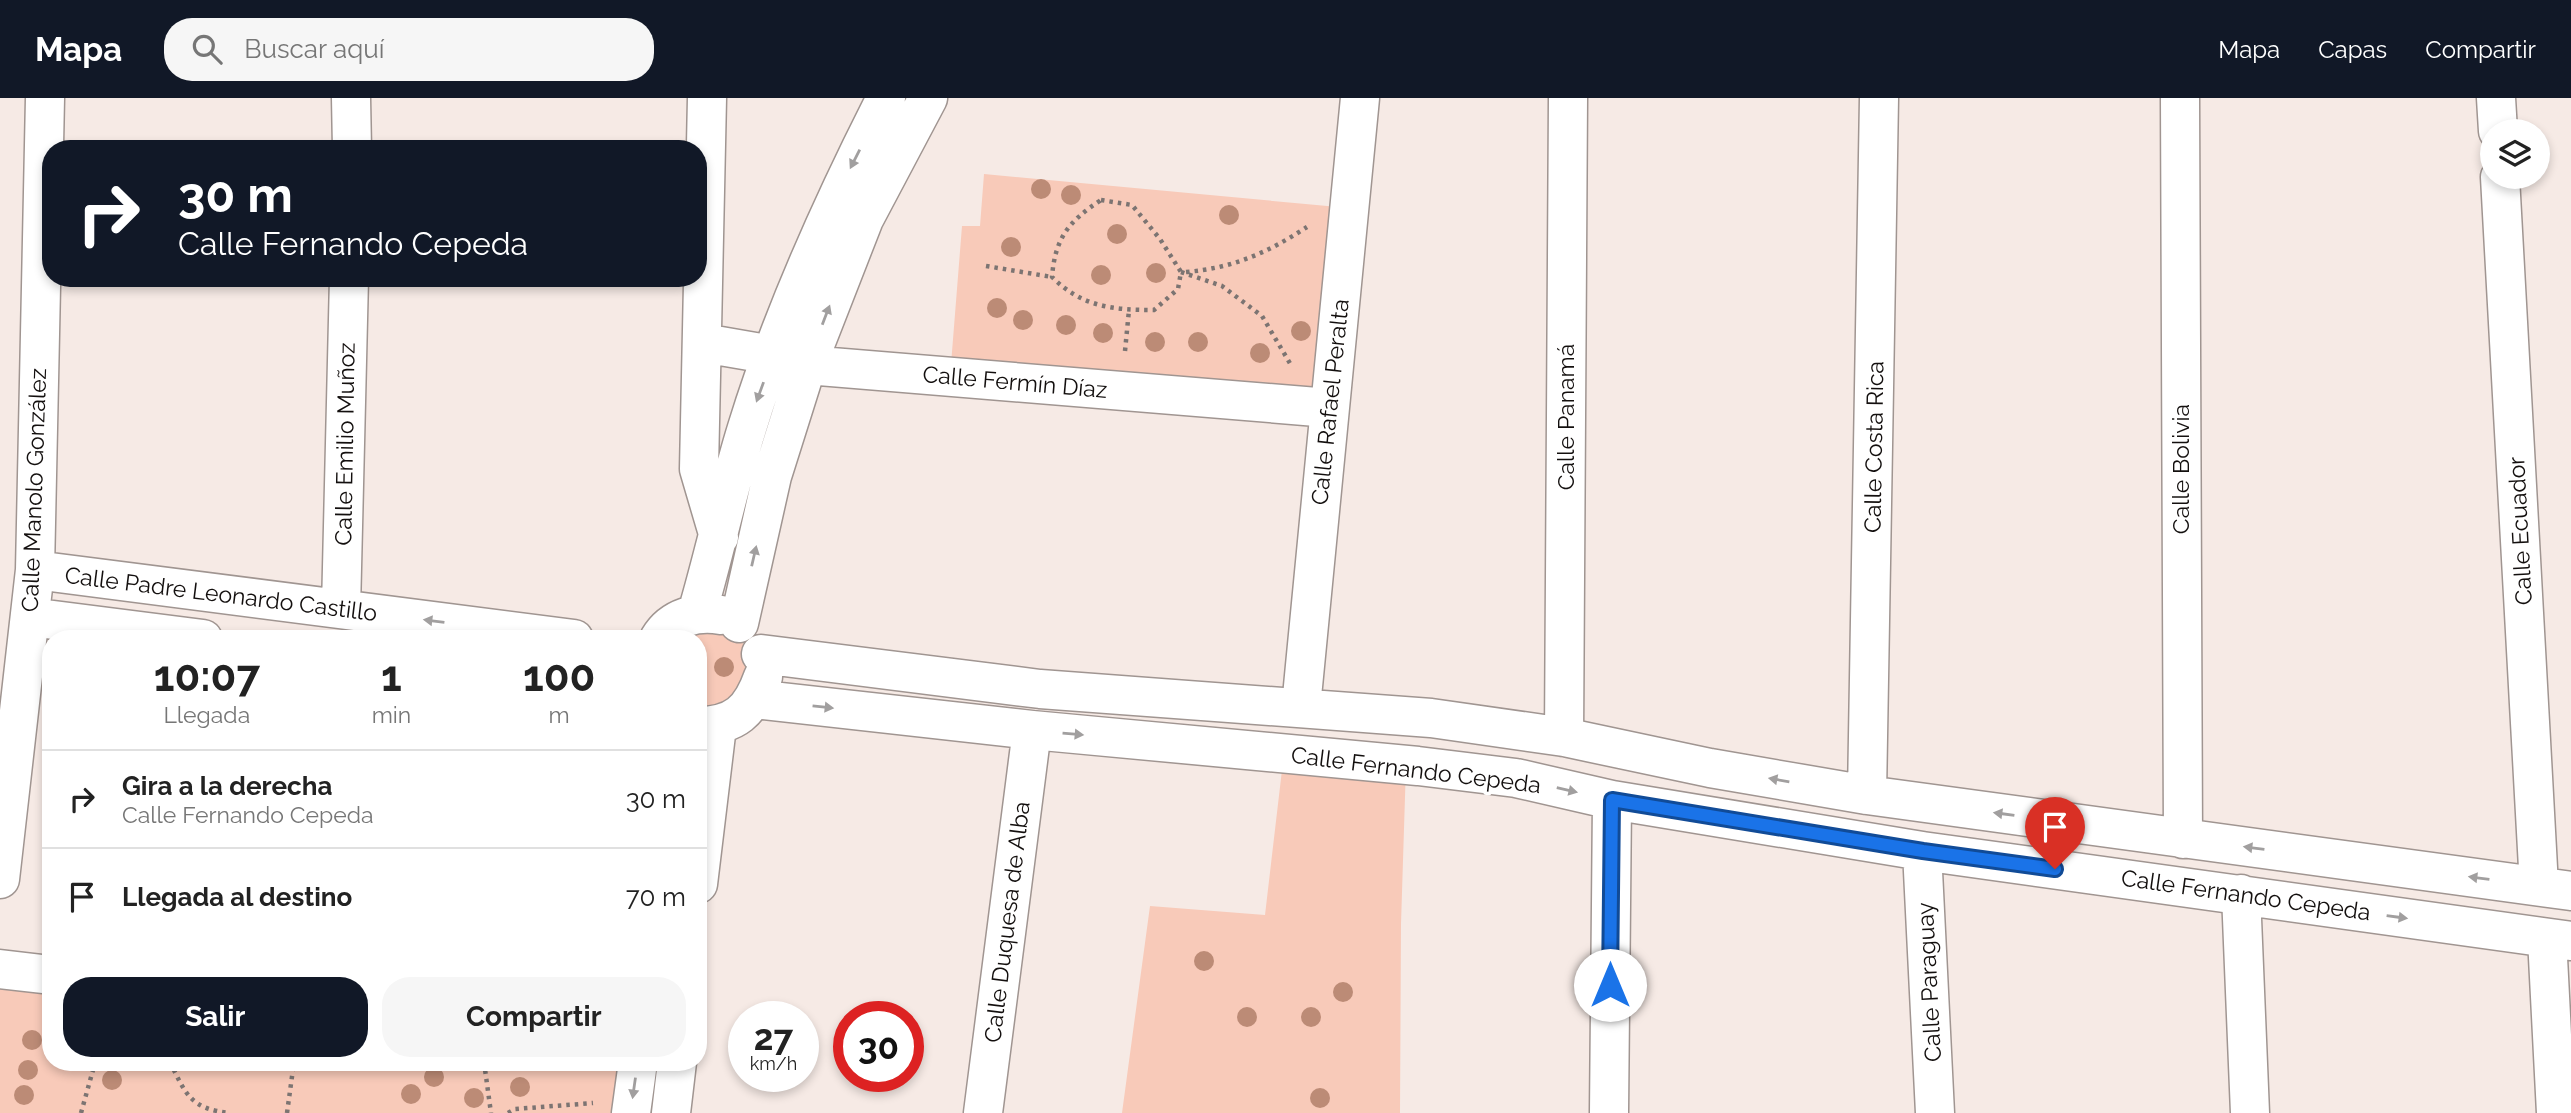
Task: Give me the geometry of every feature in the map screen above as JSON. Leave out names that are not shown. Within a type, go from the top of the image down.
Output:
[{"type":"street","name":"Calle Manolo González","points":[[44,140],[45,98]]},
{"type":"street","points":[[351,98],[352,140]]},
{"type":"street","points":[[706,140],[707,98]]},
{"type":"street","points":[[738,623],[772,476],[790,360],[832,205],[886,98]]},
{"type":"street","points":[[697,613],[747,428],[790,360],[928,98]]},
{"type":"street","name":"Calle Rafael Peralta","points":[[1301,707],[1315,407],[1349,208],[1360,98]]},
{"type":"street","name":"Calle Panamá","points":[[1564,737],[1568,98]]},
{"type":"street","name":"Calle Costa Rica","points":[[1867,795],[1879,98]]},
{"type":"street","name":"Calle Bolivia","points":[[2180,98],[2183,839]]},
{"type":"street","points":[[2496,98],[2497,119]]},
{"type":"street","name":"Calle Ecuador","points":[[2501,189],[2555,888]]},
{"type":"street","name":"Calle Manolo González","points":[[0,880],[35,570],[42,240]]},
{"type":"street","name":"Calle Emilio Muñoz","points":[[341,609],[349,287]]},
{"type":"street","points":[[704,287],[699,468],[719,537]]},
{"type":"street","name":"Calle Fermín Díaz","points":[[703,343],[790,360],[1315,407]]},
{"type":"street","name":"Calle Padre Leonardo Castillo","points":[[35,570],[504,630]]},
{"type":"street","points":[[668,630],[679,620],[697,613],[719,614],[738,623],[753,637],[761,654],[763,677],[755,699],[739,716],[708,726]]},
{"type":"street","name":"Calle Padre Leonardo Castillo","points":[[30,617],[132,630]]},
{"type":"street","name":"Calle Fernando Cepeda","points":[[761,654],[1040,689],[1431,718],[1564,737],[1710,768],[1867,795],[2555,888]]},
{"type":"street","name":"Calle Fernando Cepeda","points":[[755,699],[1032,730],[1418,766],[1516,778],[1612,800],[1923,851],[2559,940]]},
{"type":"street","name":"Calle Duquesa de Alba","points":[[983,1113],[1032,730]]},
{"type":"street","points":[[1609,1113],[1612,800]]},
{"type":"street","name":"Calle Paraguay","points":[[1923,851],[1935,1113]]},
{"type":"street","points":[[2241,894],[2250,1113]]},
{"type":"street","points":[[2556,1113],[2559,940]]},
{"type":"street","points":[[0,969],[42,974]]},
{"type":"street","points":[[632,1107],[637,1071]]},
{"type":"street","points":[[671,1113],[676,1071]]},
{"type":"path","points":[[1052,277],[1054,253],[1076,217],[1101,200],[1132,205],[1160,239],[1181,272],[1222,286],[1262,316],[1315,407]]},
{"type":"path","points":[[1181,272],[1210,270],[1247,261],[1313,224],[1349,208]]},
{"type":"path","points":[[986,266],[1052,277],[1068,293],[1104,307],[1154,310],[1178,289],[1181,272]]},
{"type":"path","points":[[81,1113],[93,1071]]},
{"type":"path","points":[[174,1071],[184,1090],[205,1110],[230,1113]]},
{"type":"path","points":[[286,1113],[293,1071]]},
{"type":"path","points":[[485,1071],[491,1113]]},
{"type":"path","points":[[508,1113],[515,1109],[558,1104],[632,1107]]},
{"type":"shaded area","points":[[984,174],[1349,208],[1329,408],[950,377],[962,226],[980,226]]},
{"type":"shaded area","points":[[687,627],[717,629],[739,638],[752,656],[742,701],[707,713],[707,630],[683,630]]},
{"type":"shaded area","points":[[1284,753],[1406,765],[1401,924],[1400,1113],[1122,1113],[1150,906],[1265,915]]},
{"type":"shaded area","points":[[0,969],[42,974],[42,1071],[637,1071],[631,1113],[0,1113]]},
{"type":"route","points":[[1610,985],[1612,800],[1923,851],[2055,869]]}]
